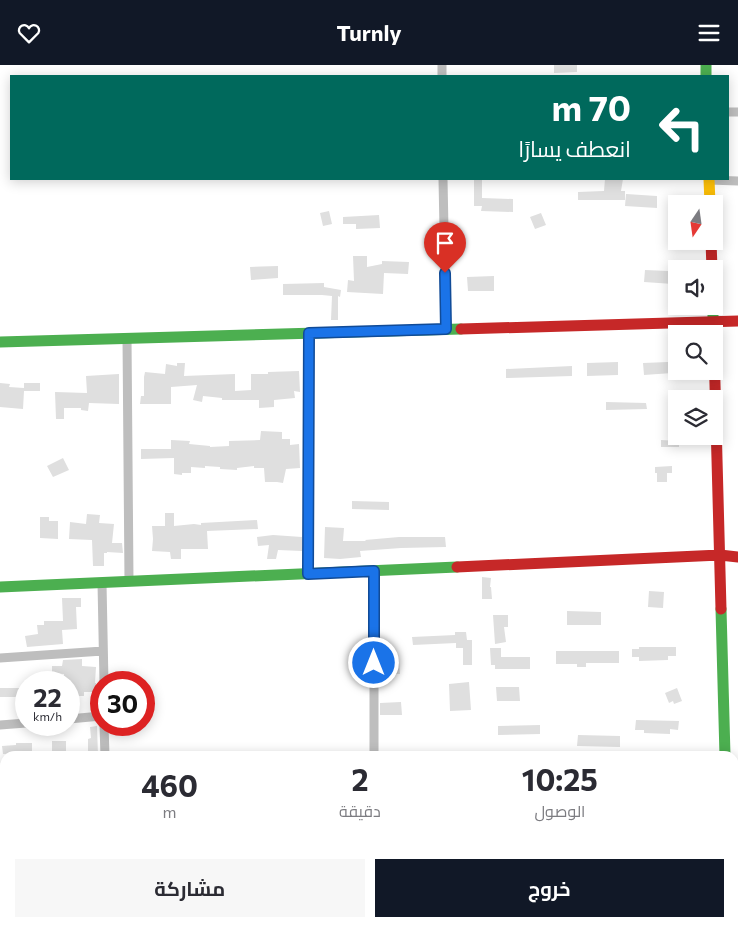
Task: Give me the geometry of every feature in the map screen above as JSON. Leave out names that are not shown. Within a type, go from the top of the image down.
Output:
[{"type":"street","points":[[443,180],[446,329]]},
{"type":"street","points":[[710,195],[709,180],[738,181]]},
{"type":"street","points":[[713,315],[713,325]]},
{"type":"street","points":[[0,342],[738,321]]},
{"type":"street","points":[[308,574],[309,333]]},
{"type":"street","points":[[127,338],[129,581]]},
{"type":"street","points":[[715,380],[725,751]]},
{"type":"street","points":[[0,587],[720,555],[738,557]]},
{"type":"street","points":[[374,571],[374,751]]},
{"type":"street","points":[[102,583],[104,671]]},
{"type":"street","points":[[0,658],[103,651]]},
{"type":"street","points":[[0,725],[15,724]]},
{"type":"street","points":[[104,736],[105,751]]},
{"type":"building","points":[[554,65],[577,65],[577,72],[554,73]]},
{"type":"building","points":[[474,180],[482,180],[482,198],[513,199],[513,212],[481,211],[482,206],[474,206]]},
{"type":"building","points":[[605,180],[623,180],[621,191],[625,191],[625,200],[578,200],[578,192],[604,191]]},
{"type":"building","points":[[626,194],[657,196],[657,208],[625,206]]},
{"type":"building","points":[[329,211],[332,224],[323,226],[320,213]]},
{"type":"building","points":[[541,213],[546,225],[535,229],[530,217]]},
{"type":"building","points":[[379,215],[380,228],[356,229],[356,224],[343,224],[343,217]]},
{"type":"building","points":[[353,256],[367,256],[367,267],[382,264],[382,261],[409,262],[408,274],[384,273],[383,294],[347,292],[348,280],[354,281]]},
{"type":"building","points":[[278,266],[278,278],[251,280],[250,267]]},
{"type":"building","points":[[645,270],[668,271],[668,284],[644,282]]},
{"type":"building","points":[[494,276],[494,291],[468,291],[467,277]]},
{"type":"building","points":[[324,283],[324,287],[341,290],[340,297],[338,296],[338,320],[331,320],[332,296],[283,295],[283,284]]},
{"type":"building","points":[[618,362],[618,375],[587,376],[587,363]]},
{"type":"building","points":[[668,362],[668,373],[644,375],[643,363]]},
{"type":"building","points":[[177,363],[185,363],[184,376],[235,374],[235,391],[251,390],[251,374],[299,371],[300,392],[294,391],[295,398],[274,400],[274,407],[259,408],[259,400],[222,400],[222,398],[203,396],[202,402],[193,400],[197,385],[171,387],[171,404],[140,404],[141,396],[144,396],[145,372],[165,374],[166,364],[177,366]]},
{"type":"building","points":[[572,366],[572,376],[506,378],[506,369]]},
{"type":"building","points":[[119,374],[119,404],[89,403],[88,411],[81,410],[81,408],[64,408],[64,419],[56,419],[55,392],[87,393],[86,376]]},
{"type":"building","points":[[0,383],[10,384],[9,387],[24,388],[24,383],[40,383],[40,391],[24,391],[23,409],[0,407]]},
{"type":"building","points":[[606,402],[646,403],[647,409],[606,410]]},
{"type":"building","points":[[261,431],[282,432],[282,439],[290,439],[290,445],[299,444],[300,468],[286,469],[283,483],[265,482],[264,468],[254,468],[254,466],[237,468],[237,470],[205,466],[205,468],[191,467],[191,473],[182,473],[182,475],[174,474],[174,458],[141,459],[141,449],[171,449],[171,440],[190,441],[189,444],[210,447],[229,446],[229,441],[260,440]]},
{"type":"building","points":[[661,440],[668,440],[668,445],[679,445],[679,447],[661,447]]},
{"type":"building","points":[[63,458],[69,470],[53,477],[47,466]]},
{"type":"building","points":[[672,466],[672,473],[667,473],[667,482],[657,482],[655,467]]},
{"type":"building","points":[[352,501],[389,502],[389,510],[352,509]]},
{"type":"building","points":[[165,513],[174,513],[174,526],[257,520],[258,529],[207,531],[208,549],[181,549],[181,559],[171,559],[170,552],[152,551],[152,526],[165,526]]},
{"type":"building","points":[[87,514],[100,515],[99,523],[114,524],[112,543],[122,543],[123,553],[104,553],[104,566],[93,566],[92,540],[69,539],[70,522],[86,524]]},
{"type":"building","points":[[40,517],[49,517],[49,521],[58,521],[58,539],[40,538]]},
{"type":"building","points":[[325,527],[344,528],[343,541],[366,541],[399,537],[445,537],[446,547],[360,551],[361,557],[324,558]]},
{"type":"building","points":[[273,535],[302,537],[302,551],[278,550],[276,559],[267,559],[269,545],[258,546],[257,537]]},
{"type":"building","points":[[482,577],[491,578],[492,599],[482,599]]},
{"type":"building","points":[[649,591],[664,592],[663,608],[648,607]]},
{"type":"building","points":[[62,598],[81,598],[81,607],[76,607],[77,629],[62,630],[63,644],[27,647],[25,636],[38,634],[37,625],[44,625],[44,621],[63,621]]},
{"type":"building","points":[[567,611],[601,612],[601,625],[567,625]]},
{"type":"building","points":[[493,615],[508,615],[508,627],[504,627],[506,642],[495,644]]},
{"type":"building","points":[[455,632],[466,632],[467,640],[472,640],[472,665],[463,665],[463,648],[456,648],[456,643],[413,645],[412,637],[455,635]]},
{"type":"building","points":[[639,647],[676,647],[676,656],[668,656],[668,660],[639,661],[639,657],[632,657],[632,649],[639,649]]},
{"type":"building","points":[[490,648],[501,648],[501,657],[530,657],[530,669],[495,669],[495,665],[491,665]]},
{"type":"building","points":[[556,651],[619,651],[619,663],[586,663],[586,667],[577,667],[577,664],[556,664]]},
{"type":"building","points":[[82,659],[82,666],[96,667],[96,671],[90,671],[90,692],[84,692],[84,696],[80,696],[80,671],[52,671],[52,666],[62,666],[63,660]]},
{"type":"building","points":[[380,661],[399,661],[400,674],[380,674]]},
{"type":"building","points":[[469,682],[471,710],[450,711],[449,684]]},
{"type":"building","points":[[496,687],[519,687],[520,701],[497,701]]},
{"type":"building","points":[[0,688],[15,688],[15,697],[0,697]]},
{"type":"building","points":[[677,688],[682,701],[674,704],[673,701],[669,703],[665,693]]},
{"type":"building","points":[[401,702],[402,715],[380,715],[380,703]]},
{"type":"building","points":[[636,720],[679,721],[678,730],[670,729],[670,734],[644,733],[644,730],[635,730]]},
{"type":"building","points":[[540,725],[540,734],[498,735],[498,726]]},
{"type":"building","points":[[578,735],[620,736],[620,747],[577,746]]},
{"type":"building","points":[[91,736],[97,736],[98,751],[88,751],[88,739],[91,738]]},
{"type":"building","points":[[52,741],[66,741],[66,751],[52,751]]},
{"type":"building","points":[[16,743],[32,743],[32,751],[3,751],[2,746],[16,745]]},
{"type":"traffic: fast","points":[[706,65],[706,75]]},
{"type":"traffic: fast","points":[[713,315],[713,325]]},
{"type":"traffic: fast","points":[[0,342],[461,329]]},
{"type":"traffic: fast","points":[[0,587],[457,567]]},
{"type":"traffic: fast","points":[[721,609],[725,751]]},
{"type":"traffic: slow","points":[[709,180],[710,195]]},
{"type":"traffic: jam","points":[[711,250],[712,260]]},
{"type":"traffic: jam","points":[[461,329],[738,321]]},
{"type":"traffic: jam","points":[[715,380],[721,609]]},
{"type":"traffic: jam","points":[[457,567],[720,555],[738,557]]},
{"type":"route","points":[[374,663],[374,571],[308,574],[309,333],[446,329],[445,273]]}]
